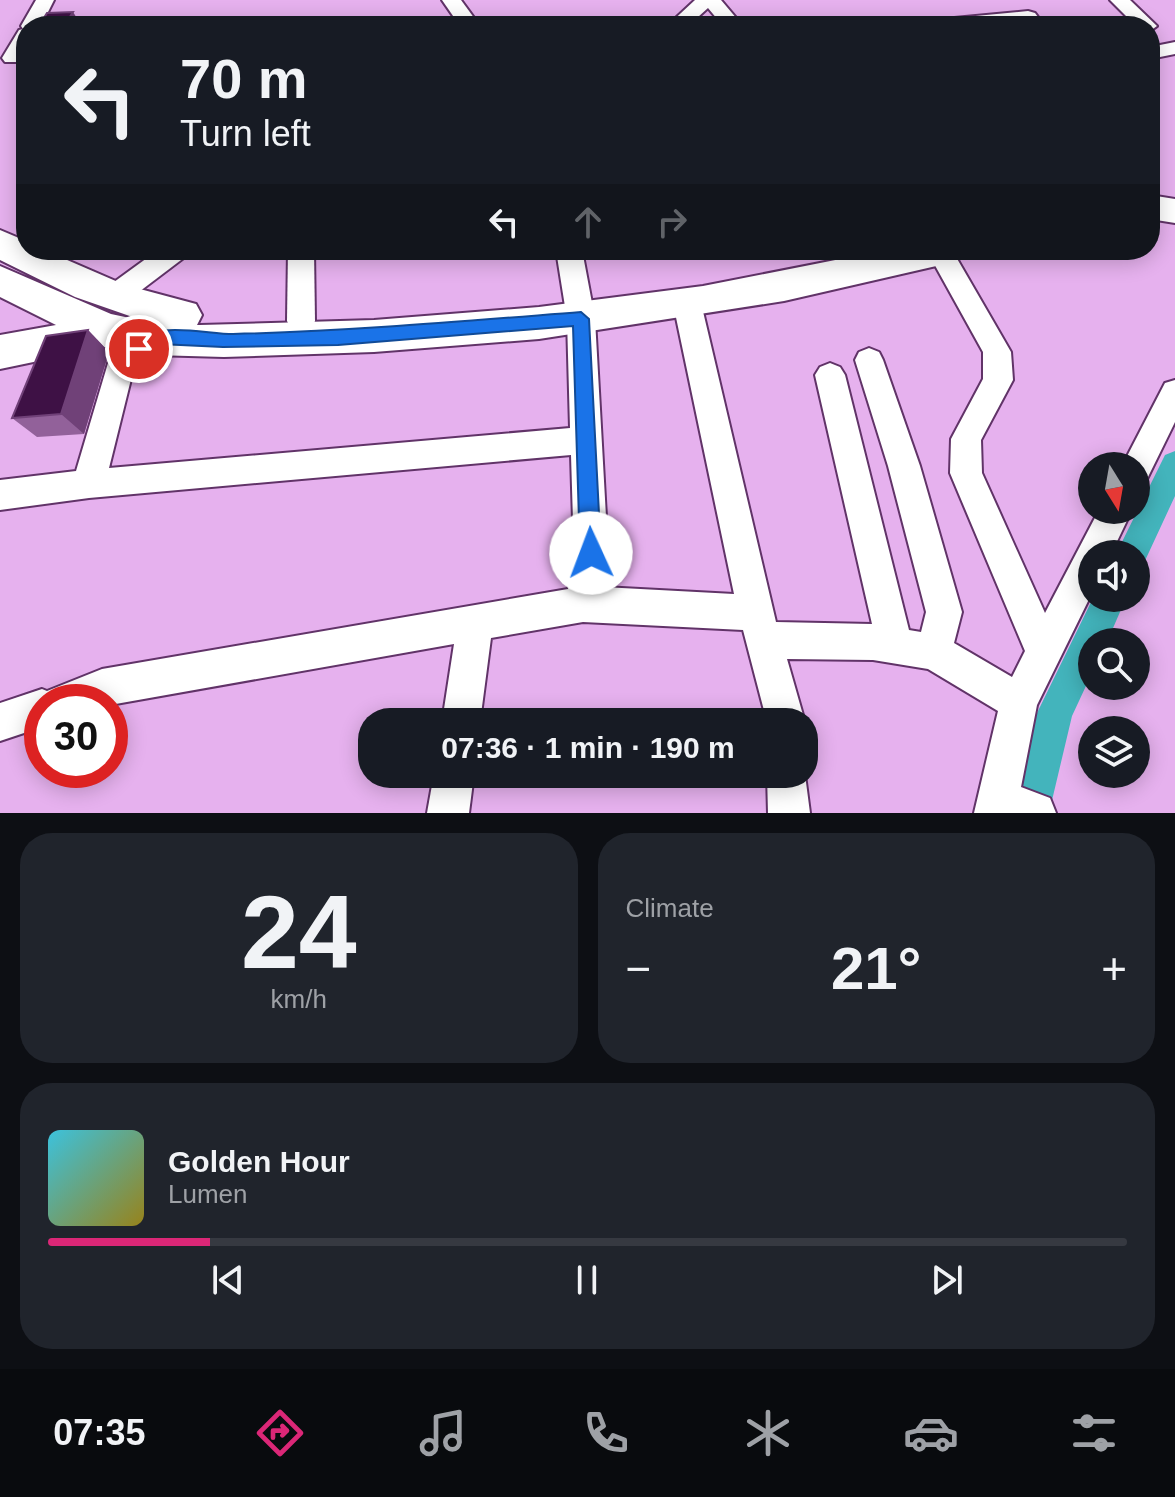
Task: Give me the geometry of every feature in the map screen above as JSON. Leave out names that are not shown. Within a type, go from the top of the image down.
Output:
[{"type":"main road","points":[[29,260],[112,314],[156,337],[223,341],[338,338],[580,311],[687,303],[855,260]]},
{"type":"main road","points":[[0,352],[136,307],[244,324],[580,311],[850,260]]},
{"type":"main road","points":[[0,280],[112,314]]},
{"type":"street","points":[[689,16],[708,0],[723,16]]},
{"type":"street","points":[[1119,0],[1136,16]]},
{"type":"street","points":[[112,314],[166,260]]},
{"type":"street","points":[[301,260],[301,321]]},
{"type":"street","points":[[571,260],[580,311],[591,553],[583,604]]},
{"type":"street","points":[[948,260],[997,352],[998,380],[966,439],[966,473],[1044,652]]},
{"type":"street","points":[[687,303],[760,626],[782,708]]},
{"type":"street","points":[[89,484],[121,361],[156,337]]},
{"type":"street","points":[[869,360],[904,466],[944,612],[934,652]]},
{"type":"street","points":[[830,375],[895,646]]},
{"type":"street","points":[[1145,452],[1175,392]]},
{"type":"street","points":[[0,495],[89,484],[586,440]]},
{"type":"street","points":[[1009,808],[1019,702],[1078,585]]},
{"type":"street","points":[[125,684],[583,604],[934,652],[1019,702]]},
{"type":"street","points":[[463,708],[475,623]]},
{"type":"street","points":[[0,722],[24,714]]},
{"type":"street","points":[[448,813],[452,788]]},
{"type":"street","points":[[788,788],[789,813]]},
{"type":"building","points":[[73,12],[70,16],[45,16],[47,13]]},
{"type":"building","points":[[88,330],[61,414],[12,418],[46,336]]},
{"type":"waterway","points":[[1139,540],[1175,464]]},
{"type":"waterway","points":[[1030,813],[1055,713],[1103,612]]},
{"type":"route","points":[[139,349],[156,337],[223,341],[338,338],[581,319],[591,553]]}]
